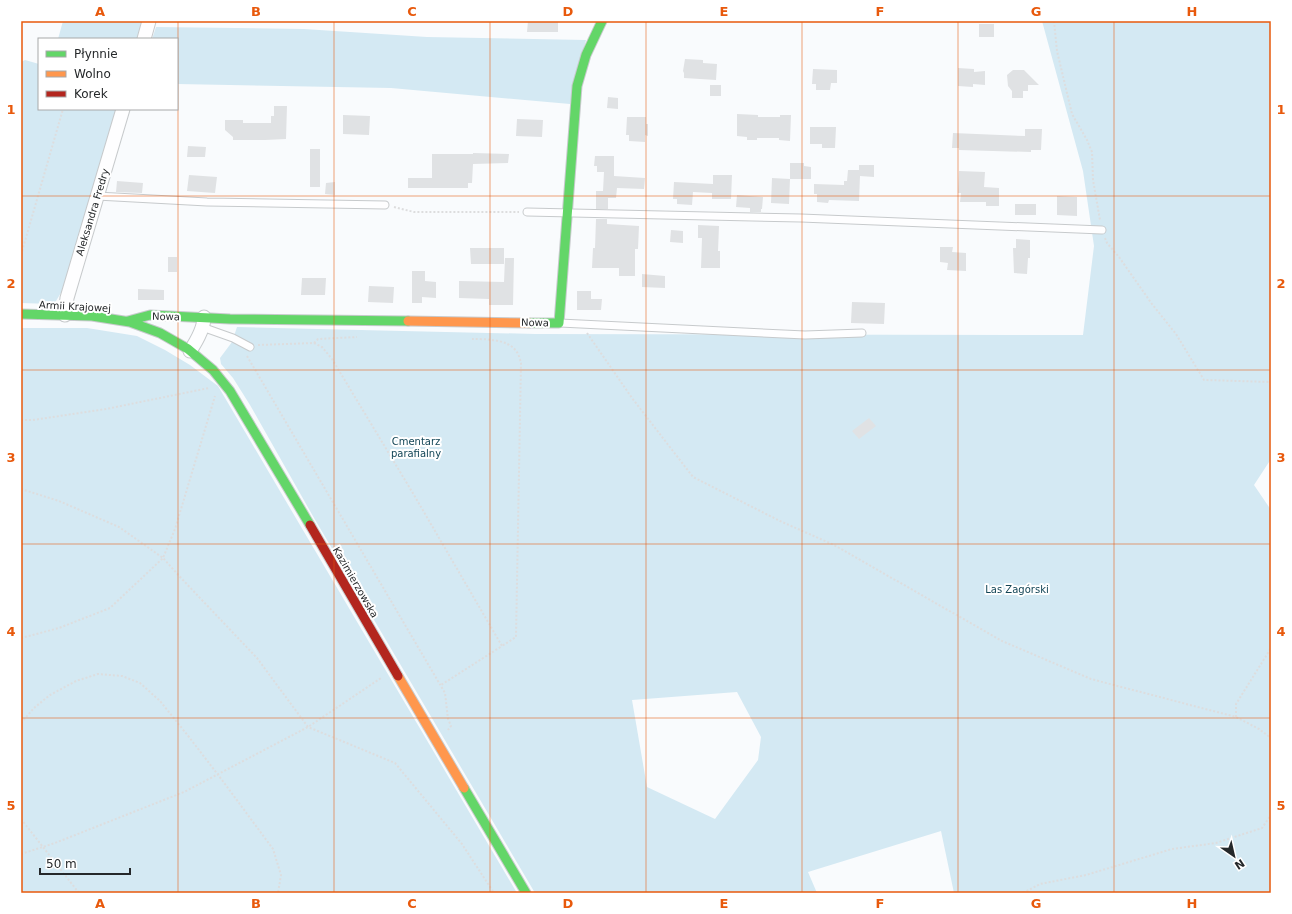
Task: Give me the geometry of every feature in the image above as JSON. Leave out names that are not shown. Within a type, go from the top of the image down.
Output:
[{"type":"street","points":[[144,38],[150,21]]},
{"type":"street","name":"Nowa","points":[[128,321],[150,315],[203,322],[230,319],[559,323],[577,86],[586,55],[602,21]]},
{"type":"street","name":"Aleksandra Fredry","points":[[65,315],[67,298],[123,110]]},
{"type":"street","name":"Armii Krajowej","points":[[21,314],[101,317],[128,321]]},
{"type":"street","name":"Kazimierzowska","points":[[128,321],[165,334],[205,363],[223,382],[248,420],[526,893]]},
{"type":"street","points":[[190,351],[195,343],[203,322]]},
{"type":"lane","points":[[97,196],[207,202],[385,205]]},
{"type":"lane","points":[[527,212],[801,218],[1102,230]]},
{"type":"lane","points":[[203,322],[250,347]]},
{"type":"lane","points":[[559,323],[805,335],[862,333]]},
{"type":"path","points":[[1054,21],[1057,51],[1072,114],[1092,152],[1093,180],[1102,230],[1107,243],[1119,256],[1152,304],[1176,334],[1204,380],[1271,382]]},
{"type":"path","points":[[21,255],[63,110]]},
{"type":"path","points":[[385,205],[414,212],[527,212]]},
{"type":"path","points":[[580,324],[632,398],[693,477],[780,522],[834,545],[1002,641],[1091,679],[1236,717],[1259,729],[1271,738]]},
{"type":"path","points":[[314,343],[318,339],[362,337]]},
{"type":"path","points":[[441,685],[516,637],[521,363],[516,351],[504,343],[488,339],[467,338]]},
{"type":"path","points":[[436,738],[445,733],[451,726],[448,719],[445,693],[246,353],[250,347],[259,345],[314,343],[322,347],[332,358],[502,646]]},
{"type":"path","points":[[21,420],[33,420],[106,409],[211,387]]},
{"type":"path","points":[[21,638],[59,628],[110,608],[164,558],[175,529],[216,393]]},
{"type":"path","points":[[21,489],[59,501],[119,527],[164,558],[182,580],[257,658],[308,727],[395,763],[462,844],[494,893]]},
{"type":"path","points":[[1236,717],[1236,704],[1271,648]]},
{"type":"path","points":[[21,723],[34,708],[50,695],[76,681],[98,674],[122,676],[140,683],[160,701],[218,774],[273,849],[281,875],[278,893]]},
{"type":"path","points":[[21,854],[55,843],[184,792],[308,727],[383,676]]},
{"type":"path","points":[[1022,893],[1040,884],[1086,875],[1172,850],[1216,843],[1262,828],[1271,815]]},
{"type":"path","points":[[21,819],[79,893]]},
{"type":"green space","points":[[63,21],[142,21],[137,38],[58,38]]},
{"type":"green space","name":"Las Zagórski","points":[[1042,21],[1271,21],[1271,459],[1254,485],[1271,510],[1271,893],[954,893],[941,831],[808,872],[817,893],[535,893],[314,518],[250,405],[233,378],[221,364],[220,358],[232,342],[237,327],[535,334],[1083,335],[1094,246],[1083,171]],"holes":[[[737,692],[761,737],[758,760],[715,819],[647,787],[632,700]]]},
{"type":"green space","points":[[156,27],[304,29],[427,37],[586,40],[570,104],[391,88],[178,84],[178,38],[152,38]]},
{"type":"green space","points":[[25,60],[38,64],[38,110],[116,110],[62,291],[56,301],[51,304],[21,303],[21,62]]},
{"type":"green space","points":[[21,328],[87,328],[137,336],[190,365],[218,386],[517,893],[21,893]]},
{"type":"building","points":[[528,21],[558,21],[558,32],[527,32]]},
{"type":"building","points":[[979,24],[994,24],[994,37],[979,37]]},
{"type":"building","points":[[685,59],[703,60],[703,63],[717,64],[716,80],[684,78],[683,71]]},
{"type":"building","points":[[958,68],[974,69],[974,72],[985,71],[985,85],[973,84],[973,87],[958,86]]},
{"type":"building","points":[[813,69],[837,70],[837,83],[831,83],[830,90],[816,90],[816,84],[812,84]]},
{"type":"building","points":[[1013,70],[1024,70],[1039,85],[1028,85],[1028,91],[1023,91],[1023,98],[1012,98],[1012,91],[1008,86],[1007,75]]},
{"type":"building","points":[[710,85],[721,85],[721,96],[710,96]]},
{"type":"building","points":[[608,97],[618,98],[618,109],[607,108]]},
{"type":"building","points":[[274,106],[287,106],[286,139],[233,140],[233,137],[225,130],[225,120],[243,120],[243,123],[271,123],[271,116],[274,116]]},
{"type":"building","points":[[737,114],[758,115],[758,117],[780,117],[780,115],[791,115],[790,141],[779,140],[779,138],[757,138],[757,140],[747,140],[747,137],[737,136]]},
{"type":"building","points":[[343,115],[370,116],[369,135],[343,134]]},
{"type":"building","points":[[627,117],[646,117],[646,124],[648,124],[648,136],[645,135],[645,142],[629,141],[629,135],[626,135]]},
{"type":"building","points":[[517,119],[543,120],[542,137],[516,136]]},
{"type":"building","points":[[810,127],[836,127],[835,148],[822,148],[822,144],[810,144]]},
{"type":"building","points":[[1025,129],[1042,129],[1041,150],[1031,150],[1031,152],[959,150],[959,148],[952,148],[953,133],[1025,136]]},
{"type":"building","points":[[188,146],[206,147],[205,157],[187,157]]},
{"type":"building","points":[[310,149],[320,149],[320,187],[310,187]]},
{"type":"building","points":[[432,154],[509,154],[508,163],[473,164],[472,183],[468,183],[468,188],[408,188],[408,178],[432,178]]},
{"type":"building","points":[[595,156],[614,156],[614,176],[645,178],[644,189],[617,188],[616,198],[608,198],[608,209],[596,209],[596,191],[603,191],[604,172],[597,172],[597,166],[594,166]]},
{"type":"building","points":[[790,163],[804,163],[804,166],[811,167],[811,179],[790,179]]},
{"type":"building","points":[[859,165],[874,165],[874,177],[860,176],[859,201],[829,200],[828,203],[817,202],[817,194],[814,194],[814,184],[844,185],[844,181],[847,181],[848,170],[859,170]]},
{"type":"building","points":[[959,171],[985,172],[984,187],[999,188],[999,206],[986,206],[986,202],[960,202],[961,193],[958,193]]},
{"type":"building","points":[[189,175],[217,177],[215,193],[187,191]]},
{"type":"building","points":[[713,175],[732,175],[731,199],[712,199],[712,193],[693,192],[692,205],[677,204],[677,199],[673,199],[674,182],[713,184]]},
{"type":"building","points":[[772,178],[790,179],[789,204],[771,203]]},
{"type":"building","points":[[117,181],[143,183],[142,193],[116,192]]},
{"type":"building","points":[[335,182],[335,195],[325,194],[326,183]]},
{"type":"building","points":[[737,195],[763,197],[761,212],[750,212],[750,208],[736,207]]},
{"type":"building","points":[[1057,196],[1077,197],[1077,216],[1057,215]]},
{"type":"building","points":[[1015,204],[1036,204],[1036,215],[1015,215]]},
{"type":"building","points":[[596,219],[607,219],[607,224],[639,226],[638,249],[635,249],[635,276],[619,276],[619,268],[592,268],[593,248],[595,248]]},
{"type":"building","points":[[698,225],[719,226],[718,251],[720,251],[720,268],[701,268],[702,238],[698,238]]},
{"type":"building","points":[[671,230],[683,231],[683,243],[670,242]]},
{"type":"building","points":[[1016,239],[1030,240],[1030,258],[1028,258],[1027,274],[1014,273],[1013,248],[1016,248]]},
{"type":"building","points":[[940,247],[953,247],[952,252],[966,253],[966,271],[947,270],[948,263],[940,262]]},
{"type":"building","points":[[470,248],[504,248],[504,264],[471,264]]},
{"type":"building","points":[[168,257],[177,257],[177,272],[168,272]]},
{"type":"building","points":[[505,258],[514,258],[513,305],[489,305],[489,299],[459,298],[459,281],[504,282]]},
{"type":"building","points":[[412,271],[425,271],[425,281],[436,282],[436,298],[422,297],[422,303],[412,303]]},
{"type":"building","points":[[642,274],[665,276],[665,288],[642,287]]},
{"type":"building","points":[[302,278],[326,278],[325,295],[301,295]]},
{"type":"building","points":[[369,286],[394,287],[393,303],[368,302]]},
{"type":"building","points":[[138,289],[164,290],[164,300],[138,300]]},
{"type":"building","points":[[577,291],[591,291],[591,299],[602,299],[601,310],[577,310]]},
{"type":"building","points":[[852,302],[885,303],[884,324],[851,323]]},
{"type":"building","points":[[869,418],[876,426],[859,439],[852,431]]},
{"type":"traffic: fast","points":[[529,323],[559,323],[577,86],[586,55],[602,21]]},
{"type":"traffic: fast","points":[[21,314],[92,316],[130,322],[160,333],[188,349],[213,370],[230,391],[310,525]]},
{"type":"traffic: fast","points":[[128,321],[150,315],[230,319],[408,321]]},
{"type":"traffic: fast","points":[[464,788],[526,893]]},
{"type":"traffic: slow","points":[[408,321],[529,323]]},
{"type":"traffic: slow","points":[[398,676],[464,788]]},
{"type":"traffic: jam","points":[[310,525],[398,676]]},
{"type":"park label","name":"Cmentarz parafialny","points":[[416,446]]}]
